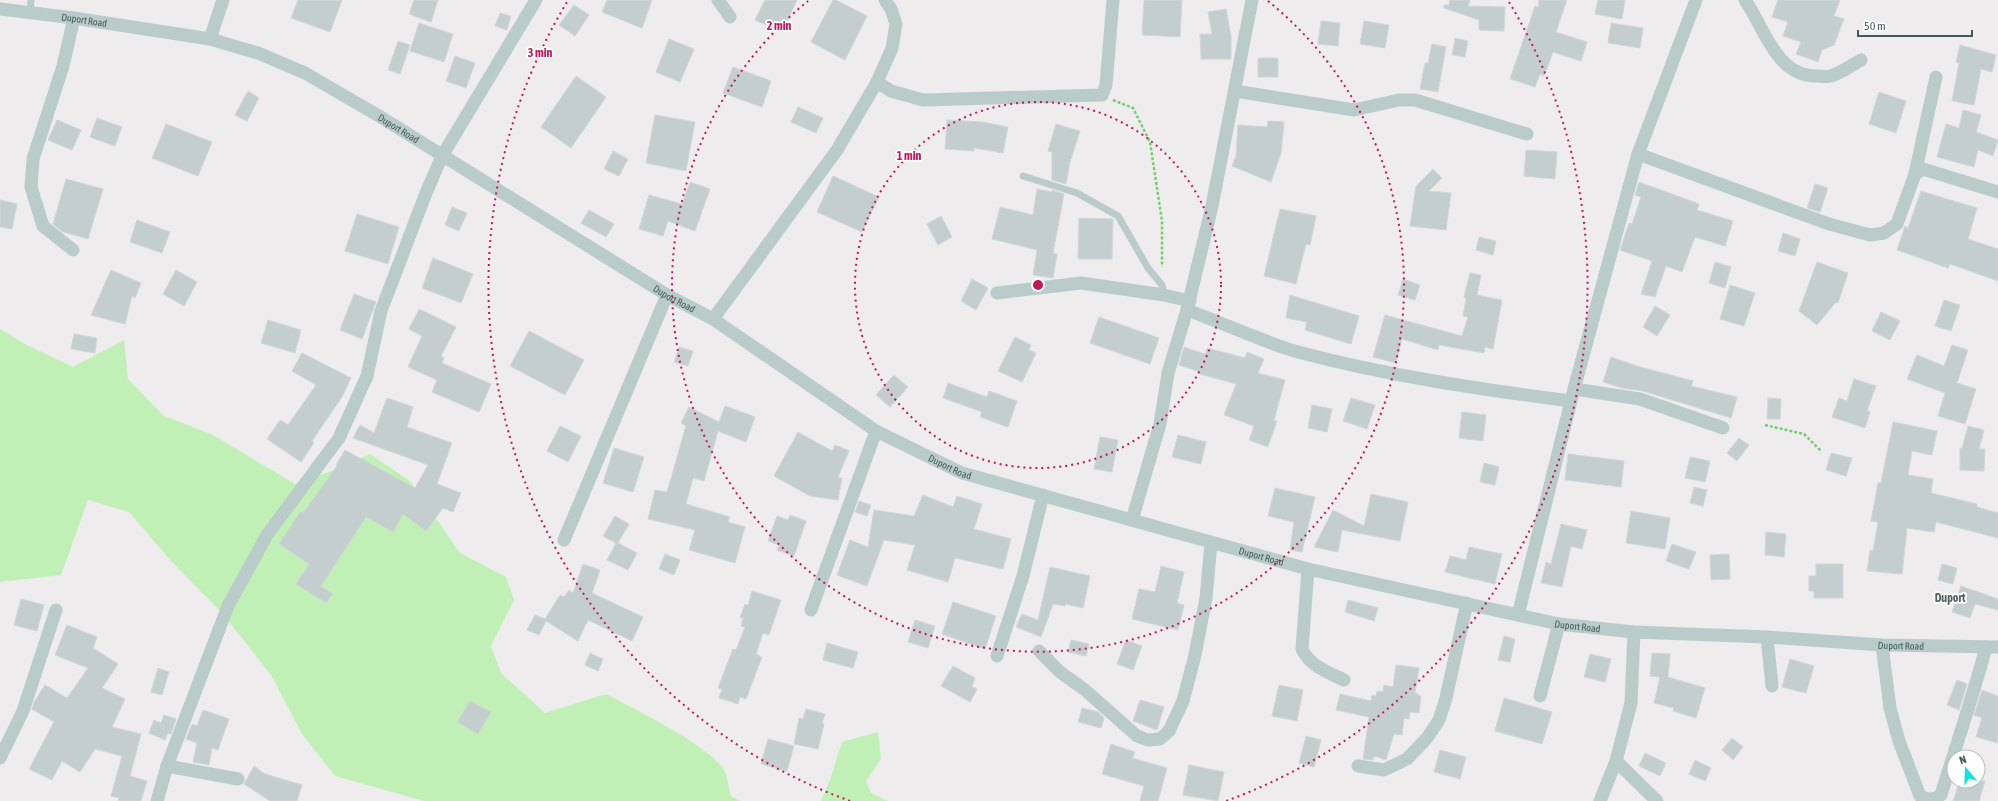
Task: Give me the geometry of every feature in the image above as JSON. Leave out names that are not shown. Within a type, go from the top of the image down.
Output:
[{"type":"street","points":[[210,39],[223,0]]},
{"type":"street","points":[[157,801],[167,766],[228,606],[267,535],[339,438],[367,376],[381,311],[426,193],[442,156],[536,0]]},
{"type":"street","points":[[718,0],[730,16]]},
{"type":"street","points":[[713,319],[837,150],[877,82],[892,48],[896,24],[891,9],[885,0]]},
{"type":"street","points":[[877,82],[892,92],[923,100],[1102,95],[1106,85],[1113,0]]},
{"type":"street","points":[[1132,520],[1160,424],[1168,373],[1188,306],[1212,206],[1252,0]]},
{"type":"street","points":[[1518,615],[1572,395],[1638,154],[1696,0]]},
{"type":"street","points":[[1745,0],[1756,16],[1773,50],[1789,68],[1810,76],[1831,76],[1861,60]]},
{"type":"street","name":"Duport Road","points":[[0,9],[31,6],[74,18],[210,39],[258,53],[305,73],[379,116],[667,295],[713,319],[876,431],[962,473],[1308,569],[1559,624],[1634,632],[1767,637],[1882,645],[1992,648]]},
{"type":"street","points":[[73,250],[43,226],[31,187],[33,159],[63,66],[74,18]]},
{"type":"street","points":[[1638,154],[1829,224],[1870,235],[1884,233],[1897,224],[1915,174],[1936,77]]},
{"type":"street","points":[[1235,91],[1354,110],[1399,100],[1415,100],[1527,134]]},
{"type":"street","points":[[1915,174],[1923,169],[1998,192]]},
{"type":"street","points":[[997,293],[1081,283],[1163,290],[1188,306],[1297,351],[1357,367],[1454,385],[1640,399],[1723,428]]},
{"type":"street","points":[[564,540],[667,295]]},
{"type":"street","points":[[812,610],[876,431]]},
{"type":"street","points":[[997,656],[1023,576],[1043,495]]},
{"type":"street","points":[[1039,651],[1060,672],[1085,690],[1137,736],[1148,740],[1160,739],[1169,731],[1182,701],[1195,655],[1206,598],[1211,542]]},
{"type":"street","points":[[1308,569],[1302,648],[1306,658],[1314,665],[1344,680]]},
{"type":"street","points":[[1358,766],[1384,770],[1407,759],[1427,738],[1439,720],[1446,698],[1467,603]]},
{"type":"street","points":[[0,758],[23,711],[56,610]]},
{"type":"street","points":[[1540,696],[1559,624]]},
{"type":"street","points":[[1600,801],[1616,761],[1631,703],[1634,632]]},
{"type":"street","points":[[1767,637],[1772,686]]},
{"type":"street","points":[[1882,645],[1890,708],[1899,741],[1916,795],[1926,799],[1936,798],[1942,794],[1955,748],[1992,648]]},
{"type":"street","points":[[1616,761],[1657,801]]},
{"type":"street","points":[[167,766],[238,779]]},
{"type":"lane","points":[[1023,176],[1077,193],[1118,216],[1148,268],[1163,290]]},
{"type":"path","points":[[1102,95],[1133,108],[1150,142],[1162,222],[1163,290]]},
{"type":"path","points":[[1765,425],[1804,434],[1821,450]]},
{"type":"green space","points":[[0,329],[27,345],[73,367],[124,340],[128,379],[164,416],[213,435],[295,484],[331,471],[370,454],[410,481],[460,553],[506,577],[514,600],[491,646],[501,673],[545,713],[606,694],[671,729],[705,751],[718,762],[725,772],[731,796],[740,801],[424,801],[335,776],[302,734],[271,675],[222,613],[171,561],[129,512],[88,500],[61,575],[0,582]]},
{"type":"green space","points":[[878,732],[881,759],[866,781],[871,793],[888,801],[821,801],[830,780],[842,742]]},
{"type":"building","points":[[298,0],[342,0],[330,32],[291,18]]},
{"type":"building","points":[[414,0],[438,0],[431,22],[409,14]]},
{"type":"building","points":[[607,0],[652,0],[642,28],[602,12]]},
{"type":"building","points":[[765,0],[797,0],[782,32],[755,20]]},
{"type":"building","points":[[833,0],[836,0],[867,16],[845,60],[811,42]]},
{"type":"building","points":[[1144,0],[1182,0],[1180,37],[1142,35]]},
{"type":"building","points":[[1450,0],[1470,0],[1468,6],[1505,7],[1504,31],[1479,30],[1479,20],[1444,8],[1444,5],[1449,5]]},
{"type":"building","points":[[1539,0],[1567,0],[1556,32],[1587,42],[1581,61],[1553,52],[1544,76],[1540,74],[1535,87],[1510,79],[1535,6],[1538,7]]},
{"type":"building","points":[[1598,0],[1625,0],[1622,19],[1595,14]]},
{"type":"building","points":[[1778,0],[1840,0],[1834,16],[1844,19],[1834,45],[1822,50],[1818,62],[1796,54],[1801,42],[1783,36],[1788,22],[1772,17]]},
{"type":"building","points":[[574,5],[589,15],[575,36],[559,25]]},
{"type":"building","points":[[1226,9],[1231,36],[1231,59],[1201,59],[1200,34],[1212,34],[1208,12]]},
{"type":"building","points":[[500,13],[511,16],[507,30],[495,26]]},
{"type":"building","points":[[1321,21],[1340,23],[1338,46],[1318,44]]},
{"type":"building","points":[[1364,21],[1389,25],[1385,48],[1360,44]]},
{"type":"building","points":[[419,23],[453,34],[444,62],[410,51]]},
{"type":"building","points":[[1611,23],[1643,28],[1640,48],[1608,43]]},
{"type":"building","points":[[1455,38],[1468,41],[1465,57],[1452,55]]},
{"type":"building","points":[[669,39],[694,49],[680,82],[656,72]]},
{"type":"building","points":[[398,41],[410,45],[400,74],[388,70]]},
{"type":"building","points":[[1432,44],[1446,47],[1438,92],[1420,89],[1425,63],[1428,63]]},
{"type":"building","points":[[1960,45],[1996,55],[1992,72],[1981,69],[1974,105],[1952,101],[1959,63],[1956,62]]},
{"type":"building","points":[[455,56],[475,63],[466,88],[446,81]]},
{"type":"building","points":[[1258,58],[1278,58],[1278,77],[1258,77]]},
{"type":"building","points":[[733,67],[771,81],[762,107],[723,93]]},
{"type":"building","points":[[576,76],[606,97],[571,148],[541,127]]},
{"type":"building","points":[[248,91],[259,98],[247,121],[235,115]]},
{"type":"building","points":[[1879,92],[1906,101],[1896,133],[1869,124]]},
{"type":"building","points":[[798,107],[823,118],[816,133],[791,122]]},
{"type":"building","points":[[1963,110],[1981,115],[1976,132],[1998,140],[1993,156],[1978,150],[1974,167],[1937,157],[1946,124],[1959,128]]},
{"type":"building","points":[[655,115],[695,122],[686,171],[646,163]]},
{"type":"building","points":[[97,118],[122,127],[115,146],[90,137]]},
{"type":"building","points":[[57,120],[81,130],[72,150],[48,140]]},
{"type":"building","points":[[947,120],[982,122],[1008,127],[1003,153],[974,148],[974,151],[945,149]]},
{"type":"building","points":[[1268,121],[1284,122],[1281,153],[1271,182],[1232,166],[1236,156],[1238,125],[1267,127]]},
{"type":"building","points":[[166,124],[212,142],[198,176],[152,158]]},
{"type":"building","points":[[1056,124],[1080,131],[1070,162],[1066,184],[1052,180],[1052,152],[1048,151]]},
{"type":"building","points":[[1526,150],[1557,152],[1555,179],[1524,176]]},
{"type":"building","points":[[613,151],[628,159],[619,176],[604,169]]},
{"type":"building","points":[[1433,169],[1442,178],[1429,191],[1451,193],[1446,230],[1410,226],[1416,186]]},
{"type":"building","points":[[833,176],[879,197],[862,232],[817,212]]},
{"type":"building","points":[[66,179],[103,189],[88,239],[63,232],[53,224]]},
{"type":"building","points":[[690,182],[710,189],[695,231],[668,221],[663,236],[639,229],[649,195],[682,204]]},
{"type":"building","points":[[1639,182],[1699,204],[1697,210],[1733,221],[1725,246],[1695,237],[1682,272],[1666,266],[1655,297],[1641,294],[1652,261],[1620,250],[1629,223],[1632,224],[1641,197],[1635,195]]},
{"type":"building","points":[[1815,184],[1828,188],[1820,212],[1807,208]]},
{"type":"building","points":[[1037,189],[1052,192],[1052,190],[1064,194],[1053,253],[1057,254],[1053,278],[1033,275],[1037,250],[992,239],[1000,207],[1033,215]]},
{"type":"building","points":[[1921,191],[1977,208],[1968,239],[1998,249],[1998,281],[1950,264],[1948,268],[1897,250],[1905,226],[1908,228]]},
{"type":"building","points":[[0,200],[17,204],[12,229],[0,227]]},
{"type":"building","points":[[452,207],[467,213],[459,231],[445,225]]},
{"type":"building","points":[[1280,209],[1316,216],[1310,245],[1306,244],[1296,284],[1264,276]]},
{"type":"building","points":[[589,210],[614,224],[606,237],[581,223]]},
{"type":"building","points":[[357,214],[399,227],[388,264],[345,251]]},
{"type":"building","points":[[941,216],[952,237],[938,245],[927,224]]},
{"type":"building","points":[[1079,218],[1113,219],[1112,259],[1078,259]]},
{"type":"building","points":[[137,220],[170,232],[162,253],[130,242]]},
{"type":"building","points":[[1783,233],[1800,239],[1795,256],[1778,251]]},
{"type":"building","points":[[1479,237],[1496,241],[1493,255],[1476,250]]},
{"type":"building","points":[[433,258],[473,274],[461,303],[422,288]]},
{"type":"building","points":[[1715,262],[1731,267],[1725,288],[1709,283]]},
{"type":"building","points":[[1817,262],[1848,273],[1838,303],[1836,302],[1817,325],[1799,311]]},
{"type":"building","points":[[111,270],[141,283],[135,298],[132,296],[125,324],[91,315]]},
{"type":"building","points":[[176,270],[197,282],[184,306],[163,294]]},
{"type":"building","points":[[1470,273],[1481,275],[1477,295],[1502,300],[1493,349],[1485,347],[1484,353],[1439,345],[1438,350],[1402,339],[1396,363],[1373,357],[1385,315],[1462,336],[1468,317],[1463,316],[1466,298],[1464,297]]},
{"type":"building","points":[[972,279],[988,288],[976,310],[961,301]]},
{"type":"building","points":[[1403,279],[1420,285],[1415,300],[1398,295]]},
{"type":"building","points":[[1730,285],[1755,293],[1744,326],[1720,319]]},
{"type":"building","points":[[354,294],[376,302],[362,339],[340,330]]},
{"type":"building","points":[[1290,295],[1359,316],[1351,344],[1305,330],[1307,322],[1286,318]]},
{"type":"building","points":[[1944,300],[1960,305],[1951,331],[1935,326]]},
{"type":"building","points":[[1655,306],[1670,315],[1657,336],[1643,327]]},
{"type":"building","points":[[419,309],[456,327],[441,356],[444,358],[442,363],[491,384],[479,412],[432,392],[437,380],[408,367],[422,336],[409,329]]},
{"type":"building","points":[[1881,312],[1900,321],[1890,340],[1872,331]]},
{"type":"building","points":[[1099,317],[1159,338],[1150,364],[1090,343]]},
{"type":"building","points":[[268,320],[301,330],[295,353],[261,343]]},
{"type":"building","points":[[529,331],[584,360],[565,395],[510,366]]},
{"type":"building","points":[[74,334],[97,338],[95,353],[71,349]]},
{"type":"building","points":[[1015,337],[1031,345],[1029,350],[1036,353],[1022,382],[998,371]]},
{"type":"building","points":[[1952,345],[1968,350],[1957,383],[1976,389],[1965,424],[1938,416],[1945,393],[1907,379],[1917,355],[1944,366]]},
{"type":"building","points":[[679,347],[693,351],[688,366],[674,362]]},
{"type":"building","points":[[1184,347],[1205,354],[1207,348],[1245,358],[1247,352],[1264,359],[1258,373],[1285,380],[1274,420],[1277,421],[1268,447],[1249,440],[1254,426],[1224,415],[1236,384],[1200,374],[1200,372],[1179,365]]},
{"type":"building","points":[[302,353],[351,378],[342,397],[312,441],[314,443],[301,462],[267,439],[280,420],[288,425],[316,385],[292,371]]},
{"type":"building","points":[[1611,357],[1637,366],[1693,381],[1691,386],[1737,397],[1731,418],[1643,391],[1622,388],[1603,382]]},
{"type":"building","points":[[894,375],[908,387],[890,407],[876,395]]},
{"type":"building","points":[[1854,379],[1876,386],[1867,411],[1870,412],[1865,428],[1832,417],[1839,398],[1847,401]]},
{"type":"building","points":[[948,383],[987,397],[989,391],[1017,401],[1008,427],[980,417],[982,412],[943,398]]},
{"type":"building","points":[[387,398],[413,407],[407,427],[452,443],[437,484],[461,493],[453,512],[443,508],[426,531],[403,514],[393,532],[366,517],[321,586],[333,594],[326,603],[296,584],[309,564],[279,544],[300,512],[303,513],[337,466],[336,465],[345,450],[415,488],[428,465],[353,438],[360,425],[374,433]]},
{"type":"building","points":[[1351,398],[1375,405],[1367,429],[1343,421]]},
{"type":"building","points":[[1768,398],[1781,399],[1780,419],[1767,419]]},
{"type":"building","points":[[1312,405],[1332,409],[1327,432],[1308,428]]},
{"type":"building","points":[[725,406],[755,417],[746,442],[718,431],[704,481],[693,478],[686,504],[730,517],[728,522],[745,527],[735,563],[689,550],[695,530],[648,519],[655,490],[667,492],[686,426],[681,423],[689,407],[719,422]]},
{"type":"building","points":[[1462,412],[1486,415],[1483,441],[1459,438]]},
{"type":"building","points":[[1893,422],[1937,431],[1932,455],[1912,451],[1908,475],[1933,479],[1931,493],[1977,504],[1977,507],[1998,513],[1998,538],[1936,522],[1934,532],[1907,528],[1902,574],[1867,571],[1870,550],[1873,551],[1878,522],[1871,521],[1878,483],[1881,483]]},
{"type":"building","points":[[560,426],[581,436],[568,462],[547,451]]},
{"type":"building","points":[[1968,426],[1984,430],[1979,449],[1985,449],[1984,471],[1960,470],[1960,448],[1962,449]]},
{"type":"building","points":[[798,432],[832,451],[835,445],[849,451],[838,477],[842,478],[838,500],[810,496],[774,476]]},
{"type":"building","points":[[1178,435],[1206,442],[1201,464],[1172,457]]},
{"type":"building","points":[[1100,437],[1118,440],[1112,472],[1094,469]]},
{"type":"building","points":[[1739,438],[1749,445],[1737,461],[1727,453]]},
{"type":"building","points":[[614,448],[644,457],[633,492],[603,483]]},
{"type":"building","points":[[1831,453],[1852,458],[1846,476],[1826,470]]},
{"type":"building","points":[[1568,454],[1624,461],[1621,487],[1565,480]]},
{"type":"building","points":[[1690,457],[1710,461],[1705,482],[1685,478]]},
{"type":"building","points":[[1484,463],[1499,467],[1495,485],[1480,482]]},
{"type":"building","points":[[1694,487],[1707,490],[1703,506],[1690,503]]},
{"type":"building","points":[[1275,488],[1315,497],[1302,552],[1290,550],[1294,522],[1268,516]]},
{"type":"building","points":[[1371,494],[1408,502],[1400,541],[1342,530],[1338,552],[1314,547],[1333,510],[1364,526]]},
{"type":"building","points":[[923,495],[953,507],[957,496],[982,504],[974,529],[1011,539],[1003,569],[955,558],[948,582],[907,570],[915,545],[884,540],[867,586],[837,575],[850,540],[868,547],[874,510],[914,516]]},
{"type":"building","points":[[859,501],[871,505],[867,516],[855,512]]},
{"type":"building","points":[[1631,511],[1670,518],[1665,549],[1626,543]]},
{"type":"building","points":[[790,515],[806,521],[794,556],[777,550],[779,545],[768,541],[777,516],[788,520]]},
{"type":"building","points":[[615,516],[629,524],[618,543],[637,553],[628,570],[607,560],[616,543],[603,536]]},
{"type":"building","points":[[1561,524],[1587,530],[1582,549],[1571,546],[1562,587],[1541,583],[1546,562],[1551,564]]},
{"type":"building","points":[[1766,532],[1786,534],[1784,557],[1765,555]]},
{"type":"building","points":[[1672,544],[1696,552],[1689,569],[1666,561]]},
{"type":"building","points":[[1469,547],[1502,554],[1495,584],[1445,572],[1450,556],[1466,560]]},
{"type":"building","points":[[665,554],[680,560],[674,575],[659,569]]},
{"type":"building","points":[[1729,554],[1730,579],[1711,580],[1710,555]]},
{"type":"building","points":[[583,564],[600,570],[592,593],[643,617],[632,641],[588,620],[578,641],[546,621],[539,635],[527,630],[535,615],[545,619],[560,595],[564,597],[569,590],[573,593]]},
{"type":"building","points":[[1816,564],[1843,564],[1843,598],[1814,598],[1814,591],[1809,591],[1809,576],[1816,576]]},
{"type":"building","points":[[1942,564],[1957,568],[1953,584],[1938,580]]},
{"type":"building","points":[[1161,566],[1184,572],[1177,603],[1184,605],[1178,630],[1132,619],[1139,589],[1155,592]]},
{"type":"building","points":[[1050,567],[1090,576],[1083,608],[1066,604],[1065,606],[1053,604],[1041,637],[1016,627],[1022,614],[1038,620]]},
{"type":"building","points":[[1961,586],[1998,599],[1998,610],[1975,604],[1970,618],[1952,612]]},
{"type":"building","points":[[752,591],[781,600],[769,635],[763,633],[756,654],[762,657],[746,699],[740,697],[738,704],[719,698],[722,689],[718,688],[733,649],[736,650],[745,627],[741,626],[743,618],[740,618],[745,604],[748,605]]},
{"type":"building","points":[[21,599],[44,605],[37,631],[14,625]]},
{"type":"building","points":[[1348,600],[1378,608],[1374,621],[1345,612]]},
{"type":"building","points":[[953,602],[996,616],[985,649],[942,634]]},
{"type":"building","points":[[915,620],[935,626],[928,648],[908,642]]},
{"type":"building","points":[[67,625],[97,637],[93,648],[118,664],[102,688],[125,699],[112,727],[141,734],[130,776],[147,781],[141,801],[118,801],[119,798],[111,796],[122,756],[95,749],[80,772],[62,761],[52,780],[29,769],[54,722],[32,709],[34,702],[45,685],[67,698],[88,668],[55,655]]},
{"type":"building","points":[[1504,636],[1515,639],[1510,662],[1498,660]]},
{"type":"building","points":[[1071,640],[1089,644],[1086,656],[1068,652]]},
{"type":"building","points":[[1126,640],[1142,646],[1133,670],[1117,664]]},
{"type":"building","points":[[827,643],[858,652],[853,668],[823,660]]},
{"type":"building","points":[[590,653],[603,659],[598,671],[585,665]]},
{"type":"building","points":[[1652,653],[1670,654],[1668,677],[1705,688],[1696,718],[1673,711],[1674,708],[1654,703],[1660,677],[1650,676]]},
{"type":"building","points":[[1590,654],[1611,659],[1605,682],[1584,677]]},
{"type":"building","points":[[1790,659],[1814,666],[1806,693],[1782,687]]},
{"type":"building","points":[[1396,665],[1419,668],[1415,693],[1421,696],[1419,713],[1410,712],[1409,719],[1404,718],[1402,735],[1394,734],[1386,760],[1374,756],[1373,760],[1363,759],[1369,717],[1336,710],[1340,694],[1371,701],[1372,695],[1376,696],[1377,691],[1383,692],[1384,685],[1393,687]]},
{"type":"building","points":[[953,666],[975,678],[972,687],[977,689],[970,702],[941,686]]},
{"type":"building","points":[[158,668],[169,672],[162,695],[151,692]]},
{"type":"building","points":[[1957,680],[1967,684],[1959,710],[1947,705]]},
{"type":"building","points":[[1279,685],[1303,690],[1297,721],[1272,716]]},
{"type":"building","points":[[1982,690],[1998,696],[1998,743],[1976,737],[1982,718],[1974,715]]},
{"type":"building","points":[[1504,698],[1552,712],[1542,744],[1495,731]]},
{"type":"building","points":[[1140,700],[1164,707],[1157,730],[1133,721]]},
{"type":"building","points":[[470,701],[491,712],[478,734],[457,722]]},
{"type":"building","points":[[1082,708],[1098,712],[1104,718],[1101,728],[1078,722]]},
{"type":"building","points":[[806,709],[825,714],[818,749],[794,744],[799,718],[803,719]]},
{"type":"building","points":[[203,710],[229,719],[218,750],[212,748],[209,765],[193,762],[197,743],[186,739],[192,724],[197,726]]},
{"type":"building","points":[[164,715],[176,719],[171,734],[168,733],[165,740],[149,733],[154,720],[161,723]]},
{"type":"building","points":[[1306,736],[1321,740],[1314,767],[1299,763]]},
{"type":"building","points":[[1732,738],[1743,747],[1733,760],[1722,750]]},
{"type":"building","points":[[768,739],[794,746],[787,771],[761,764]]},
{"type":"building","points":[[1111,744],[1135,752],[1132,758],[1167,768],[1158,801],[1140,801],[1144,786],[1102,774]]},
{"type":"building","points":[[1440,750],[1466,757],[1460,779],[1434,772]]},
{"type":"building","points":[[1645,753],[1666,763],[1660,776],[1639,766]]},
{"type":"building","points":[[1695,760],[1711,768],[1705,781],[1689,774]]},
{"type":"building","points":[[1189,765],[1224,772],[1218,801],[1183,795]]},
{"type":"building","points":[[254,766],[265,774],[302,785],[297,801],[270,801],[244,784]]},
{"type":"building","points":[[1957,789],[1983,789],[1979,801],[1953,801]]},
{"type":"district","name":"Duport","points":[[1950,598]]}]
